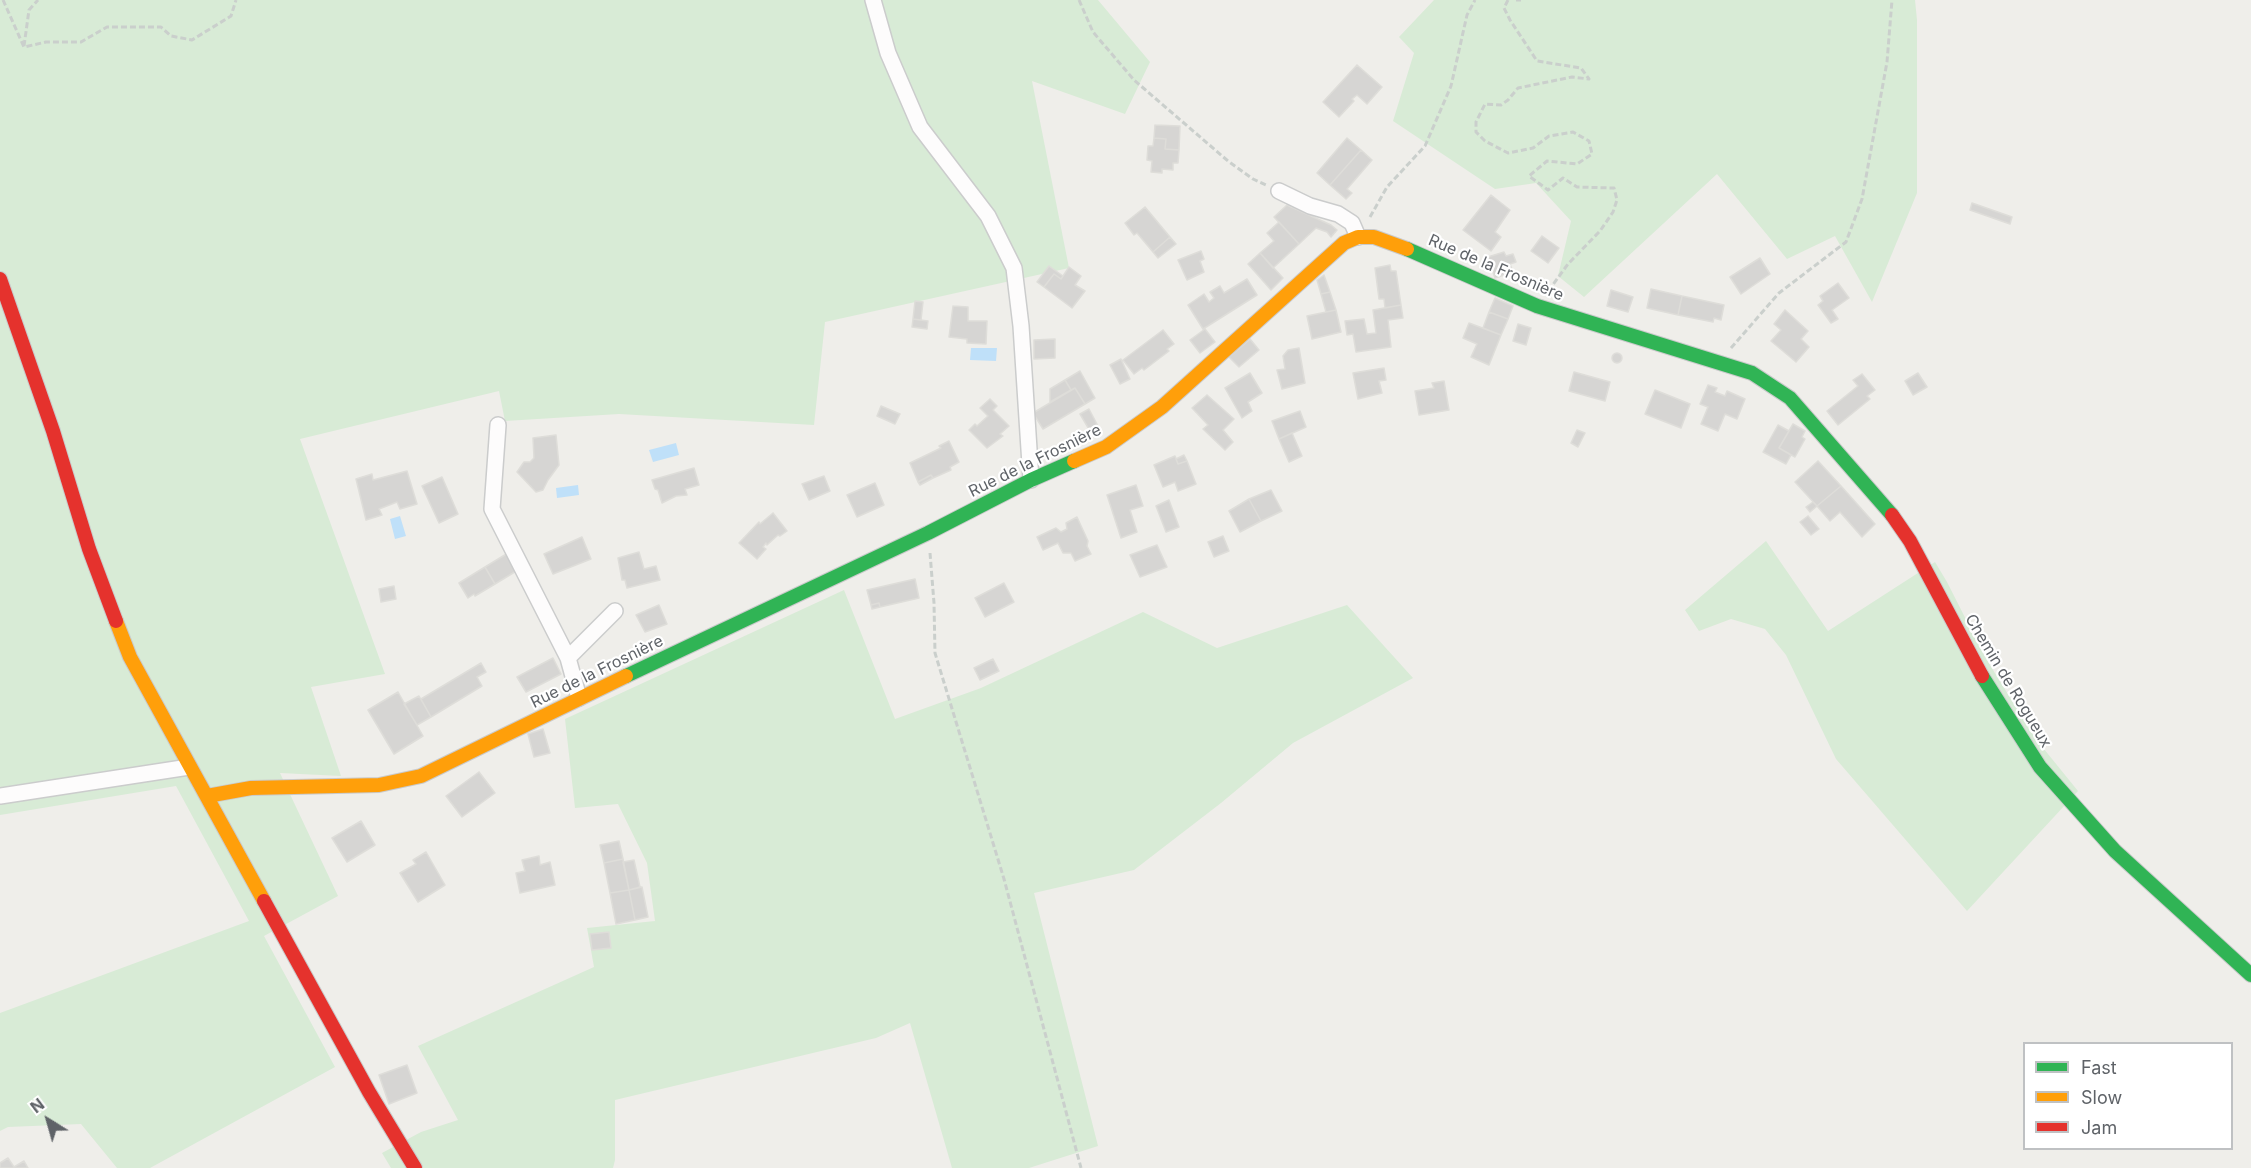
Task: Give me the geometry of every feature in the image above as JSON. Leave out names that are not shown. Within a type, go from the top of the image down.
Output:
[{"type":"street","points":[[873,0],[888,53],[920,127],[988,216],[1014,268],[1021,326],[1031,480]]},
{"type":"street","points":[[1279,191],[1310,206],[1338,214],[1352,223],[1358,237]]},
{"type":"street","name":"Rue de la Frosnière","points":[[207,796],[239,789],[283,786],[379,785],[421,776],[579,698],[928,533],[1031,480],[1106,447],[1162,407],[1332,252],[1358,237],[1374,237],[1389,241],[1537,306],[1752,373],[1790,398],[1888,508],[1910,541]]},
{"type":"street","points":[[0,279],[53,431],[89,549],[130,657],[369,1092],[415,1168]]},
{"type":"street","points":[[498,425],[492,509],[568,658],[579,698]]},
{"type":"street","name":"Chemin de Rogueux","points":[[1910,541],[1972,659],[2040,766],[2115,851],[2251,975]]},
{"type":"street","points":[[568,658],[615,611]]},
{"type":"street","points":[[0,796],[189,767]]},
{"type":"path","points":[[3,0],[24,47]]},
{"type":"path","points":[[24,47],[29,10],[38,0]]},
{"type":"path","points":[[24,47],[46,42],[81,42],[107,27],[161,27],[171,36],[192,40],[231,16],[236,0]]},
{"type":"path","points":[[1079,0],[1092,32],[1134,80],[1228,161],[1253,179],[1279,191]]},
{"type":"path","points":[[1358,237],[1388,187],[1425,146],[1451,86],[1467,15],[1475,0]]},
{"type":"path","points":[[1508,0],[1504,8],[1537,61],[1581,68],[1589,79],[1572,77],[1518,88],[1501,105],[1485,104],[1476,122],[1476,132],[1485,141],[1508,153],[1533,148],[1549,136],[1573,132],[1588,141],[1592,154],[1577,164],[1546,161],[1529,176],[1548,190],[1563,178],[1577,187],[1614,188],[1617,200],[1613,212],[1600,231],[1568,264],[1537,306]]},
{"type":"path","points":[[1516,0],[1521,0]]},
{"type":"path","points":[[1721,362],[1739,337],[1779,292],[1846,242],[1862,199],[1887,62],[1892,0]]},
{"type":"path","points":[[928,533],[934,603],[935,652],[1004,879],[1081,1168]]},
{"type":"green space","points":[[0,0],[1098,0],[1150,62],[1125,114],[1032,81],[1069,268],[825,322],[814,425],[619,414],[505,421],[499,391],[300,439],[385,674],[311,687],[341,776],[280,773],[338,896],[264,936],[335,1067],[150,1168],[117,1168],[81,1124],[8,1127],[0,1131],[0,1013],[249,921],[176,786],[0,815]]},
{"type":"green space","points":[[1434,0],[1915,0],[1917,193],[1872,302],[1835,236],[1787,259],[1717,174],[1584,297],[1558,276],[1571,221],[1536,183],[1495,189],[1393,121],[1414,53],[1399,37]]},
{"type":"green space","points":[[1766,541],[1828,631],[1935,562],[1985,657],[2035,738],[2078,791],[1967,911],[1836,759],[1786,655],[1765,629],[1731,619],[1699,631],[1685,610]]},
{"type":"green space","points":[[844,590],[895,719],[981,688],[1143,612],[1217,648],[1347,605],[1413,678],[1293,743],[1221,803],[1134,870],[1034,893],[1098,1146],[1029,1168],[952,1168],[910,1023],[876,1038],[615,1100],[613,1168],[391,1168],[382,1153],[421,1132],[458,1120],[418,1046],[594,967],[587,928],[655,921],[647,863],[618,804],[575,808],[565,719]]},
{"type":"water","points":[[971,348],[997,348],[996,361],[970,360]]},
{"type":"water","points":[[676,443],[679,455],[653,462],[649,450]]},
{"type":"water","points":[[578,485],[579,495],[557,498],[556,488]]},
{"type":"water","points":[[400,516],[406,536],[395,539],[390,519]]},
{"type":"building","points":[[1357,65],[1382,87],[1367,104],[1357,95],[1339,117],[1323,102]]},
{"type":"building","points":[[1155,125],[1180,126],[1179,150],[1165,149],[1166,139],[1154,138]]},
{"type":"building","points":[[1154,138],[1166,139],[1165,149],[1179,150],[1178,163],[1173,163],[1173,170],[1162,169],[1162,173],[1151,172],[1152,161],[1147,160],[1148,146],[1153,146]]},
{"type":"building","points":[[1347,138],[1361,150],[1330,185],[1317,173]]},
{"type":"building","points":[[1361,150],[1372,160],[1347,189],[1352,193],[1346,199],[1330,185]]},
{"type":"building","points":[[1491,195],[1510,210],[1495,232],[1501,237],[1491,251],[1463,230]]},
{"type":"building","points":[[1972,203],[2012,217],[2010,224],[1970,210]]},
{"type":"building","points":[[1287,205],[1337,230],[1331,237],[1327,232],[1316,228],[1299,244],[1274,217]]},
{"type":"building","points":[[1145,207],[1170,237],[1153,252],[1137,233],[1134,235],[1125,223]]},
{"type":"building","points":[[1279,222],[1299,244],[1273,268],[1260,253],[1274,241],[1267,233]]},
{"type":"building","points":[[1542,236],[1559,248],[1548,263],[1531,251]]},
{"type":"building","points":[[1170,237],[1176,244],[1158,258],[1153,252]]},
{"type":"building","points":[[1201,251],[1204,259],[1200,261],[1204,272],[1187,280],[1178,260]]},
{"type":"building","points":[[1504,252],[1506,256],[1513,254],[1516,262],[1510,264],[1513,272],[1495,278],[1488,257]]},
{"type":"building","points":[[1260,253],[1283,278],[1271,290],[1248,264]]},
{"type":"building","points":[[1760,258],[1770,274],[1741,294],[1730,277]]},
{"type":"building","points":[[1390,265],[1391,271],[1396,271],[1401,305],[1385,308],[1384,299],[1379,299],[1375,268]]},
{"type":"building","points":[[1049,266],[1063,276],[1061,279],[1054,274],[1044,287],[1037,282]]},
{"type":"building","points":[[1069,267],[1081,276],[1075,285],[1085,291],[1072,308],[1044,287],[1054,274],[1061,279]]},
{"type":"building","points":[[1324,275],[1330,292],[1321,294],[1317,280]]},
{"type":"building","points":[[1247,279],[1257,295],[1203,329],[1188,305],[1204,294],[1209,302],[1214,298],[1210,292],[1220,286],[1224,293]]},
{"type":"building","points":[[1838,283],[1849,298],[1832,310],[1838,319],[1831,323],[1818,305],[1823,301],[1820,296]]},
{"type":"building","points":[[1651,289],[1682,296],[1678,315],[1647,308]]},
{"type":"building","points":[[1611,290],[1633,297],[1628,312],[1607,306]]},
{"type":"building","points":[[1330,292],[1336,310],[1326,312],[1321,294]]},
{"type":"building","points":[[1682,296],[1724,305],[1721,320],[1714,318],[1713,322],[1678,315]]},
{"type":"building","points":[[1495,298],[1513,306],[1508,319],[1489,312]]},
{"type":"building","points":[[915,301],[923,302],[921,320],[913,319]]},
{"type":"building","points":[[1401,305],[1403,318],[1388,320],[1391,347],[1356,352],[1353,334],[1347,335],[1345,321],[1364,319],[1367,334],[1376,333],[1373,310]]},
{"type":"building","points":[[953,306],[968,307],[968,321],[987,321],[986,344],[967,343],[967,339],[949,337]]},
{"type":"building","points":[[1336,310],[1341,332],[1312,339],[1307,316]]},
{"type":"building","points":[[1785,310],[1808,331],[1801,339],[1809,347],[1796,362],[1771,341],[1781,330],[1774,324]]},
{"type":"building","points":[[1489,312],[1508,319],[1501,335],[1483,328]]},
{"type":"building","points":[[913,319],[928,321],[927,329],[912,327]]},
{"type":"building","points":[[1469,323],[1501,335],[1489,365],[1471,357],[1477,344],[1463,338]]},
{"type":"building","points":[[1518,324],[1531,328],[1526,345],[1513,341]]},
{"type":"building","points":[[1205,329],[1215,342],[1200,353],[1190,340]]},
{"type":"building","points":[[1163,330],[1174,344],[1167,349],[1169,351],[1144,370],[1142,368],[1134,374],[1123,360]]},
{"type":"building","points":[[1055,339],[1055,358],[1034,359],[1034,340]]},
{"type":"building","points":[[1250,339],[1259,350],[1239,367],[1229,357]]},
{"type":"building","points":[[1299,348],[1305,383],[1282,389],[1277,370],[1285,369],[1283,356],[1288,350]]},
{"type":"building","points":[[1617,353],[1622,358],[1617,363],[1612,358]]},
{"type":"building","points":[[1121,359],[1130,379],[1120,384],[1110,365]]},
{"type":"building","points":[[1384,368],[1386,380],[1379,381],[1382,393],[1358,399],[1353,373]]},
{"type":"building","points":[[1080,371],[1095,398],[1085,404],[1075,388],[1071,390],[1065,380]]},
{"type":"building","points":[[1574,372],[1610,382],[1605,401],[1569,391]]},
{"type":"building","points":[[1250,373],[1262,393],[1248,402],[1252,411],[1242,418],[1225,388]]},
{"type":"building","points":[[1918,373],[1927,387],[1913,395],[1905,381]]},
{"type":"building","points":[[1862,374],[1875,390],[1867,396],[1870,399],[1838,425],[1827,411],[1858,386],[1853,380]]},
{"type":"building","points":[[1065,380],[1071,390],[1050,402],[1050,389]]},
{"type":"building","points":[[1444,381],[1449,410],[1419,415],[1415,391],[1434,388],[1432,383]]},
{"type":"building","points":[[1708,385],[1717,388],[1715,392],[1725,396],[1727,391],[1745,399],[1737,419],[1725,414],[1718,431],[1701,424],[1708,407],[1700,404]]},
{"type":"building","points":[[1075,388],[1085,404],[1043,429],[1033,413]]},
{"type":"building","points":[[1655,390],[1690,404],[1681,428],[1645,414]]},
{"type":"building","points":[[1207,395],[1234,419],[1223,430],[1233,442],[1225,450],[1203,429],[1208,425],[1192,408]]},
{"type":"building","points":[[990,399],[997,406],[993,410],[1009,426],[1000,434],[1003,436],[987,448],[969,430],[988,416],[980,408]]},
{"type":"building","points":[[881,406],[900,414],[895,424],[877,416]]},
{"type":"building","points":[[1089,409],[1098,426],[1090,431],[1080,414]]},
{"type":"building","points":[[1300,411],[1306,427],[1279,439],[1272,421]]},
{"type":"building","points":[[1793,424],[1805,431],[1802,437],[1805,439],[1795,457],[1779,448]]},
{"type":"building","points":[[1778,425],[1789,431],[1779,448],[1791,455],[1786,464],[1763,452]]},
{"type":"building","points":[[1577,430],[1585,433],[1578,447],[1571,443]]},
{"type":"building","points":[[1292,433],[1302,456],[1289,462],[1279,439]]},
{"type":"building","points":[[556,435],[559,465],[543,490],[536,492],[517,472],[524,462],[530,462],[534,458],[533,438]]},
{"type":"building","points":[[949,441],[959,462],[950,467],[951,470],[933,478],[931,475],[918,482],[910,463],[941,448],[939,446]]},
{"type":"building","points":[[1184,455],[1187,461],[1178,464],[1176,459]]},
{"type":"building","points":[[1175,456],[1178,464],[1187,461],[1196,484],[1178,491],[1175,482],[1163,487],[1154,465]]},
{"type":"building","points":[[1818,461],[1841,486],[1817,506],[1795,482]]},
{"type":"building","points":[[694,468],[699,485],[685,489],[687,495],[676,496],[662,503],[652,480]]},
{"type":"building","points":[[407,471],[417,504],[400,509],[397,502],[379,509],[382,515],[366,520],[356,479],[372,474],[373,480]]},
{"type":"building","points":[[931,475],[933,478],[920,485],[918,482]]},
{"type":"building","points":[[824,476],[830,491],[809,500],[802,484]]},
{"type":"building","points":[[442,477],[458,514],[439,523],[422,486]]},
{"type":"building","points":[[875,483],[884,505],[857,517],[847,495]]},
{"type":"building","points":[[1136,485],[1143,506],[1130,510],[1137,532],[1121,538],[1107,495]]},
{"type":"building","points":[[1841,486],[1875,524],[1862,537],[1840,512],[1830,521],[1817,506]]},
{"type":"building","points":[[1271,490],[1282,511],[1261,521],[1249,499]]},
{"type":"building","points":[[1249,499],[1261,521],[1240,532],[1229,511]]},
{"type":"building","points":[[1169,500],[1179,527],[1166,532],[1156,506]]},
{"type":"building","points":[[1813,502],[1817,506],[1810,512],[1806,507]]},
{"type":"building","points":[[773,513],[787,531],[778,535],[767,545],[766,543],[763,547],[766,549],[757,559],[739,543],[759,522],[760,524]]},
{"type":"building","points":[[1808,516],[1819,529],[1811,535],[1800,522]]},
{"type":"building","points":[[1077,517],[1091,554],[1075,561],[1071,553],[1063,553],[1058,543],[1043,550],[1037,537],[1056,528],[1061,532],[1067,529],[1066,523]]},
{"type":"building","points":[[1223,536],[1229,551],[1214,557],[1208,542]]},
{"type":"building","points":[[582,537],[591,559],[553,574],[544,554]]},
{"type":"building","points":[[1157,545],[1167,567],[1140,577],[1130,555]]},
{"type":"building","points":[[639,552],[644,569],[656,566],[660,580],[627,588],[625,580],[622,580],[618,558]]},
{"type":"building","points":[[508,553],[518,570],[495,584],[485,567]]},
{"type":"building","points":[[485,567],[495,584],[468,598],[459,583]]},
{"type":"building","points":[[915,579],[919,598],[880,607],[879,603],[871,605],[867,590]]},
{"type":"building","points":[[1004,583],[1014,602],[985,617],[975,598]]},
{"type":"building","points":[[394,586],[396,599],[381,602],[379,589]]},
{"type":"building","points":[[879,603],[880,607],[872,609],[871,605]]},
{"type":"building","points":[[659,605],[667,624],[645,632],[636,615]]},
{"type":"building","points":[[553,658],[561,674],[526,692],[517,677]]},
{"type":"building","points":[[993,659],[999,671],[980,680],[974,668]]},
{"type":"building","points":[[481,663],[486,672],[477,677],[482,686],[431,717],[421,699]]},
{"type":"building","points":[[398,692],[423,736],[394,754],[368,710]]},
{"type":"building","points":[[419,696],[431,717],[417,725],[404,704]]},
{"type":"building","points":[[543,729],[550,753],[534,757],[528,734]]},
{"type":"building","points":[[479,772],[495,793],[462,817],[446,796]]},
{"type":"building","points":[[361,821],[375,845],[347,862],[332,838]]},
{"type":"building","points":[[619,841],[623,859],[604,863],[600,845]]},
{"type":"building","points":[[426,852],[445,885],[418,902],[400,873],[416,864],[413,860]]},
{"type":"building","points":[[539,856],[540,865],[550,862],[555,885],[520,893],[516,873],[525,871],[522,860]]},
{"type":"building","points":[[623,859],[629,890],[610,893],[604,863]]},
{"type":"building","points":[[634,860],[640,887],[629,890],[623,862]]},
{"type":"building","points":[[642,887],[648,917],[635,920],[629,890]]},
{"type":"building","points":[[629,890],[635,920],[616,924],[610,893]]},
{"type":"building","points":[[609,932],[611,948],[592,950],[590,934]]},
{"type":"building","points":[[407,1065],[417,1093],[389,1104],[379,1075]]},
{"type":"building","points":[[8,1158],[14,1167],[24,1161],[28,1168],[0,1168],[0,1163]]},
{"type":"traffic: fast","points":[[1407,249],[1537,306],[1752,373],[1790,398],[1892,515]]},
{"type":"traffic: fast","points":[[626,676],[1074,461]]},
{"type":"traffic: fast","points":[[1982,676],[2040,767],[2115,851],[2251,975]]},
{"type":"traffic: slow","points":[[1074,461],[1106,447],[1162,407],[1344,243],[1358,237],[1374,237],[1407,249]]},
{"type":"traffic: slow","points":[[116,621],[130,657],[264,901]]},
{"type":"traffic: slow","points":[[207,796],[251,788],[379,785],[421,776],[626,676]]},
{"type":"traffic: jam","points":[[0,279],[53,431],[89,549],[116,621]]},
{"type":"traffic: jam","points":[[1892,515],[1910,541],[1982,676]]},
{"type":"traffic: jam","points":[[264,901],[369,1092],[415,1168]]}]
